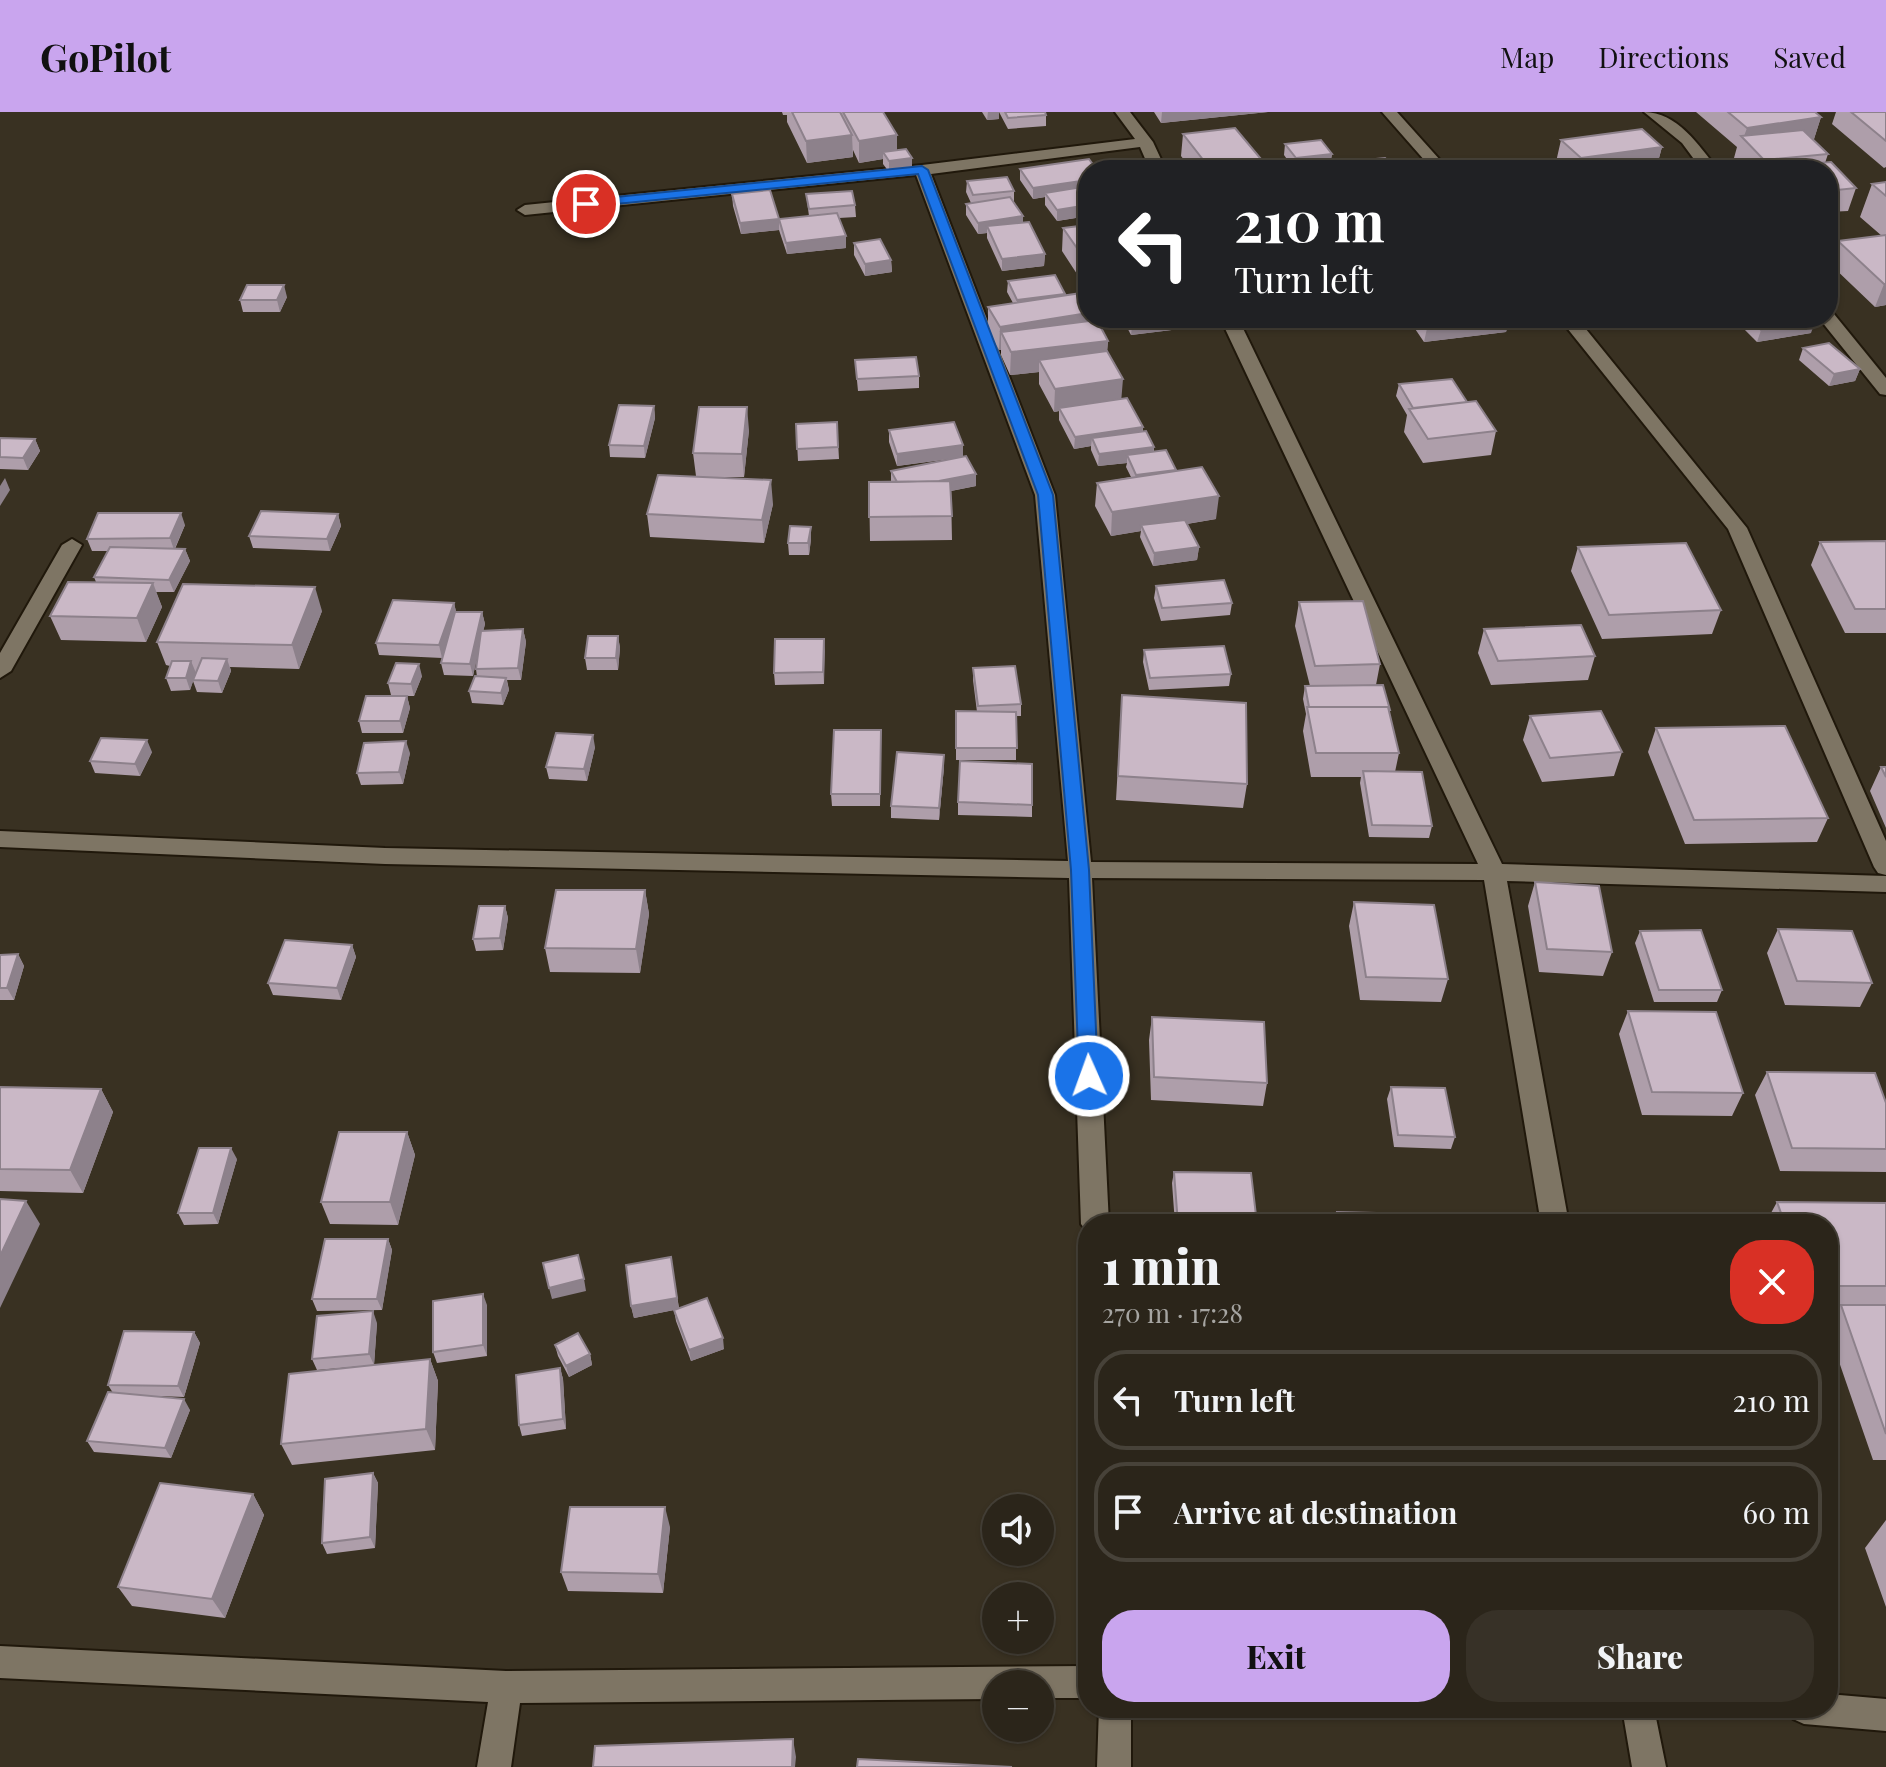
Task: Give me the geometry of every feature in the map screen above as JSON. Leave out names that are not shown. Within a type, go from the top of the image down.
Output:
[{"type":"street","points":[[1122,112],[1145,142],[1153,160]]},
{"type":"street","points":[[1389,112],[1432,160]]},
{"type":"street","points":[[1651,112],[1687,140],[1702,160]]},
{"type":"street","points":[[525,210],[922,170],[1145,142]]},
{"type":"street","points":[[922,170],[1045,495],[1080,870],[1095,1214]]},
{"type":"street","points":[[1234,328],[1494,872],[1553,1214]]},
{"type":"street","points":[[1576,328],[1737,528],[1886,867]]},
{"type":"street","points":[[1836,328],[1886,390]]},
{"type":"street","points":[[0,671],[72,545]]},
{"type":"street","points":[[0,839],[385,856],[1080,870],[1494,872],[1886,884]]},
{"type":"street","points":[[0,1662],[506,1687],[1078,1682]]},
{"type":"street","points":[[494,1767],[506,1687]]},
{"type":"street","points":[[1838,1711],[1886,1715]]},
{"type":"street","points":[[1114,1767],[1115,1718]]},
{"type":"street","points":[[1640,1718],[1649,1767]]},
{"type":"building","points":[[792,112],[840,112],[852,135],[806,141]]},
{"type":"building","points":[[843,112],[883,112],[897,135],[859,141]]},
{"type":"building","points":[[1005,112],[1045,112],[1046,115],[1008,118]]},
{"type":"building","points":[[1728,112],[1815,112],[1821,117],[1747,128]]},
{"type":"building","points":[[1851,112],[1886,112],[1886,141]]},
{"type":"building","points":[[1235,128],[1261,159],[1203,160],[1183,134]]},
{"type":"building","points":[[1642,129],[1662,147],[1581,158],[1561,140]]},
{"type":"building","points":[[1803,130],[1828,154],[1764,160],[1741,136]]},
{"type":"building","points":[[1321,140],[1332,154],[1296,158],[1285,144]]},
{"type":"building","points":[[906,149],[912,158],[889,161],[883,152]]},
{"type":"building","points":[[1078,161],[1078,181],[1033,188],[1020,169]]},
{"type":"building","points":[[1838,169],[1856,188],[1838,190]]},
{"type":"building","points":[[1007,177],[1014,191],[973,195],[967,181]]},
{"type":"building","points":[[1886,182],[1886,196],[1872,184]]},
{"type":"building","points":[[1078,188],[1078,207],[1057,210],[1045,193]]},
{"type":"building","points":[[770,190],[779,219],[740,223],[732,194]]},
{"type":"building","points":[[852,191],[855,205],[809,209],[806,194]]},
{"type":"building","points":[[1010,197],[1023,216],[978,223],[966,204]]},
{"type":"building","points":[[837,213],[846,236],[786,243],[779,219]]},
{"type":"building","points":[[1029,222],[1045,254],[1002,259],[987,226]]},
{"type":"building","points":[[1078,226],[1078,250],[1063,228]]},
{"type":"building","points":[[1886,235],[1886,284],[1884,284],[1838,241]]},
{"type":"building","points":[[880,239],[891,260],[865,264],[854,243]]},
{"type":"building","points":[[1055,275],[1065,294],[1017,300],[1008,281]]},
{"type":"building","points":[[247,285],[284,285],[277,300],[240,300]]},
{"type":"building","points":[[1078,294],[1078,315],[1000,327],[988,307]]},
{"type":"building","points":[[1078,322],[1078,328],[1101,328],[1108,341],[1011,352],[1001,332]]},
{"type":"building","points":[[1829,343],[1860,369],[1834,374],[1803,348]]},
{"type":"building","points":[[1107,351],[1123,379],[1055,389],[1039,360]]},
{"type":"building","points":[[916,357],[919,376],[857,379],[855,360]]},
{"type":"building","points":[[1452,379],[1467,402],[1413,408],[1399,384]]},
{"type":"building","points":[[1127,398],[1143,427],[1075,437],[1059,408]]},
{"type":"building","points":[[1476,401],[1496,431],[1428,439],[1409,409]]},
{"type":"building","points":[[619,405],[654,406],[644,446],[609,445]]},
{"type":"building","points":[[699,407],[747,407],[742,454],[693,453]]},
{"type":"building","points":[[837,422],[838,447],[797,449],[796,424]]},
{"type":"building","points":[[954,422],[963,445],[897,454],[889,430]]},
{"type":"building","points":[[1146,431],[1154,447],[1099,454],[1092,438]]},
{"type":"building","points":[[0,438],[35,439],[23,458],[0,457]]},
{"type":"building","points":[[1166,450],[1176,470],[1136,475],[1127,455]]},
{"type":"building","points":[[966,456],[976,474],[939,481],[897,482],[891,471]]},
{"type":"building","points":[[1202,467],[1219,496],[1112,512],[1097,483]]},
{"type":"building","points":[[658,475],[771,480],[762,520],[647,514]]},
{"type":"building","points":[[950,481],[952,516],[869,517],[869,482]]},
{"type":"building","points":[[261,511],[338,514],[327,539],[249,536]]},
{"type":"building","points":[[98,513],[181,513],[170,538],[87,539]]},
{"type":"building","points":[[1185,520],[1199,547],[1154,553],[1141,525]]},
{"type":"building","points":[[790,526],[811,527],[808,543],[788,543]]},
{"type":"building","points":[[1886,541],[1886,609],[1855,609],[1820,542]]},
{"type":"building","points":[[1686,543],[1721,610],[1609,615],[1578,547]]},
{"type":"building","points":[[110,547],[185,549],[169,580],[94,577]]},
{"type":"building","points":[[1224,580],[1232,603],[1162,608],[1156,586]]},
{"type":"building","points":[[68,582],[153,583],[137,618],[50,616]]},
{"type":"building","points":[[183,584],[315,587],[292,645],[157,642]]},
{"type":"building","points":[[393,600],[454,603],[439,645],[376,643]]},
{"type":"building","points":[[1363,601],[1380,664],[1315,666],[1299,602]]},
{"type":"building","points":[[455,612],[482,612],[470,664],[441,663]]},
{"type":"building","points":[[1581,625],[1595,656],[1498,661],[1484,629]]},
{"type":"building","points":[[523,629],[518,668],[476,669],[481,631]]},
{"type":"building","points":[[588,636],[618,636],[616,658],[585,658]]},
{"type":"building","points":[[775,639],[824,639],[823,672],[774,673]]},
{"type":"building","points":[[1224,646],[1231,674],[1150,678],[1144,650]]},
{"type":"building","points":[[202,658],[227,659],[218,681],[193,680]]},
{"type":"building","points":[[172,661],[191,661],[186,678],[166,678]]},
{"type":"building","points":[[396,663],[419,664],[411,684],[388,683]]},
{"type":"building","points":[[1015,666],[1021,704],[978,706],[973,668]]},
{"type":"building","points":[[475,676],[506,678],[501,693],[469,691]]},
{"type":"building","points":[[1383,685],[1390,710],[1388,707],[1309,707],[1305,686]]},
{"type":"building","points":[[1122,695],[1246,703],[1247,784],[1118,776]]},
{"type":"building","points":[[366,696],[407,696],[400,721],[359,721]]},
{"type":"building","points":[[1307,707],[1388,707],[1399,753],[1316,753]]},
{"type":"building","points":[[956,711],[1016,712],[1017,748],[956,748]]},
{"type":"building","points":[[1601,711],[1622,752],[1550,758],[1530,716]]},
{"type":"building","points":[[1785,726],[1828,818],[1694,820],[1656,728]]},
{"type":"building","points":[[834,730],[881,730],[880,794],[831,794]]},
{"type":"building","points":[[556,733],[593,735],[584,769],[546,767]]},
{"type":"building","points":[[101,738],[147,740],[135,764],[90,761]]},
{"type":"building","points":[[406,741],[399,772],[357,773],[364,743]]},
{"type":"building","points":[[897,752],[944,755],[939,808],[891,806]]},
{"type":"building","points":[[960,761],[1032,764],[1032,805],[958,802]]},
{"type":"building","points":[[1363,771],[1422,772],[1432,826],[1372,825]]},
{"type":"building","points":[[1535,882],[1599,886],[1612,952],[1547,949]]},
{"type":"building","points":[[556,890],[645,890],[636,949],[545,948]]},
{"type":"building","points":[[1354,902],[1434,905],[1448,979],[1366,977]]},
{"type":"building","points":[[479,906],[505,906],[500,938],[473,939]]},
{"type":"building","points":[[1778,929],[1852,931],[1872,983],[1797,981]]},
{"type":"building","points":[[1701,930],[1722,990],[1659,990],[1640,931]]},
{"type":"building","points":[[285,940],[352,945],[337,988],[268,983]]},
{"type":"building","points":[[18,954],[7,988],[0,988],[0,955]]},
{"type":"building","points":[[1628,1011],[1716,1012],[1743,1093],[1652,1092]]},
{"type":"building","points":[[1152,1017],[1264,1022],[1267,1083],[1154,1077]]},
{"type":"building","points":[[1767,1072],[1875,1073],[1886,1103],[1886,1149],[1792,1148]]},
{"type":"building","points":[[0,1087],[101,1089],[70,1170],[0,1169]]},
{"type":"building","points":[[1391,1087],[1445,1088],[1455,1137],[1398,1135]]},
{"type":"building","points":[[339,1132],[407,1132],[390,1202],[321,1202]]},
{"type":"building","points":[[199,1148],[231,1148],[213,1213],[178,1213]]},
{"type":"building","points":[[1174,1172],[1251,1173],[1256,1214],[1177,1214]]},
{"type":"building","points":[[0,1199],[26,1201],[0,1256]]},
{"type":"building","points":[[1777,1202],[1886,1203],[1886,1286],[1838,1286],[1838,1214],[1781,1214]]},
{"type":"building","points":[[1337,1212],[1416,1214],[1337,1214]]},
{"type":"building","points":[[325,1239],[388,1239],[377,1299],[312,1299]]},
{"type":"building","points":[[578,1255],[584,1279],[549,1288],[543,1263]]},
{"type":"building","points":[[671,1257],[677,1298],[631,1306],[626,1265]]},
{"type":"building","points":[[483,1294],[483,1345],[433,1352],[433,1301]]},
{"type":"building","points":[[707,1298],[723,1338],[689,1350],[674,1310]]},
{"type":"building","points":[[1841,1305],[1886,1305],[1886,1434]]},
{"type":"building","points":[[373,1311],[369,1354],[312,1359],[317,1316]]},
{"type":"building","points":[[124,1331],[194,1332],[178,1386],[108,1385]]},
{"type":"building","points":[[578,1333],[590,1354],[566,1366],[555,1345]]},
{"type":"building","points":[[430,1359],[426,1429],[281,1444],[289,1374]]},
{"type":"building","points":[[560,1368],[563,1419],[519,1425],[516,1375]]},
{"type":"building","points":[[108,1392],[184,1399],[165,1448],[87,1441]]},
{"type":"building","points":[[373,1473],[370,1537],[322,1543],[325,1479]]},
{"type":"building","points":[[160,1483],[253,1494],[212,1599],[118,1587]]},
{"type":"building","points":[[570,1507],[665,1507],[658,1574],[561,1572]]},
{"type":"building","points":[[793,1739],[792,1767],[593,1767],[595,1746]]},
{"type":"building","points":[[858,1759],[1012,1767],[857,1767]]},
{"type":"route","points":[[586,204],[922,170],[1045,495],[1080,870],[1089,1076]]}]
